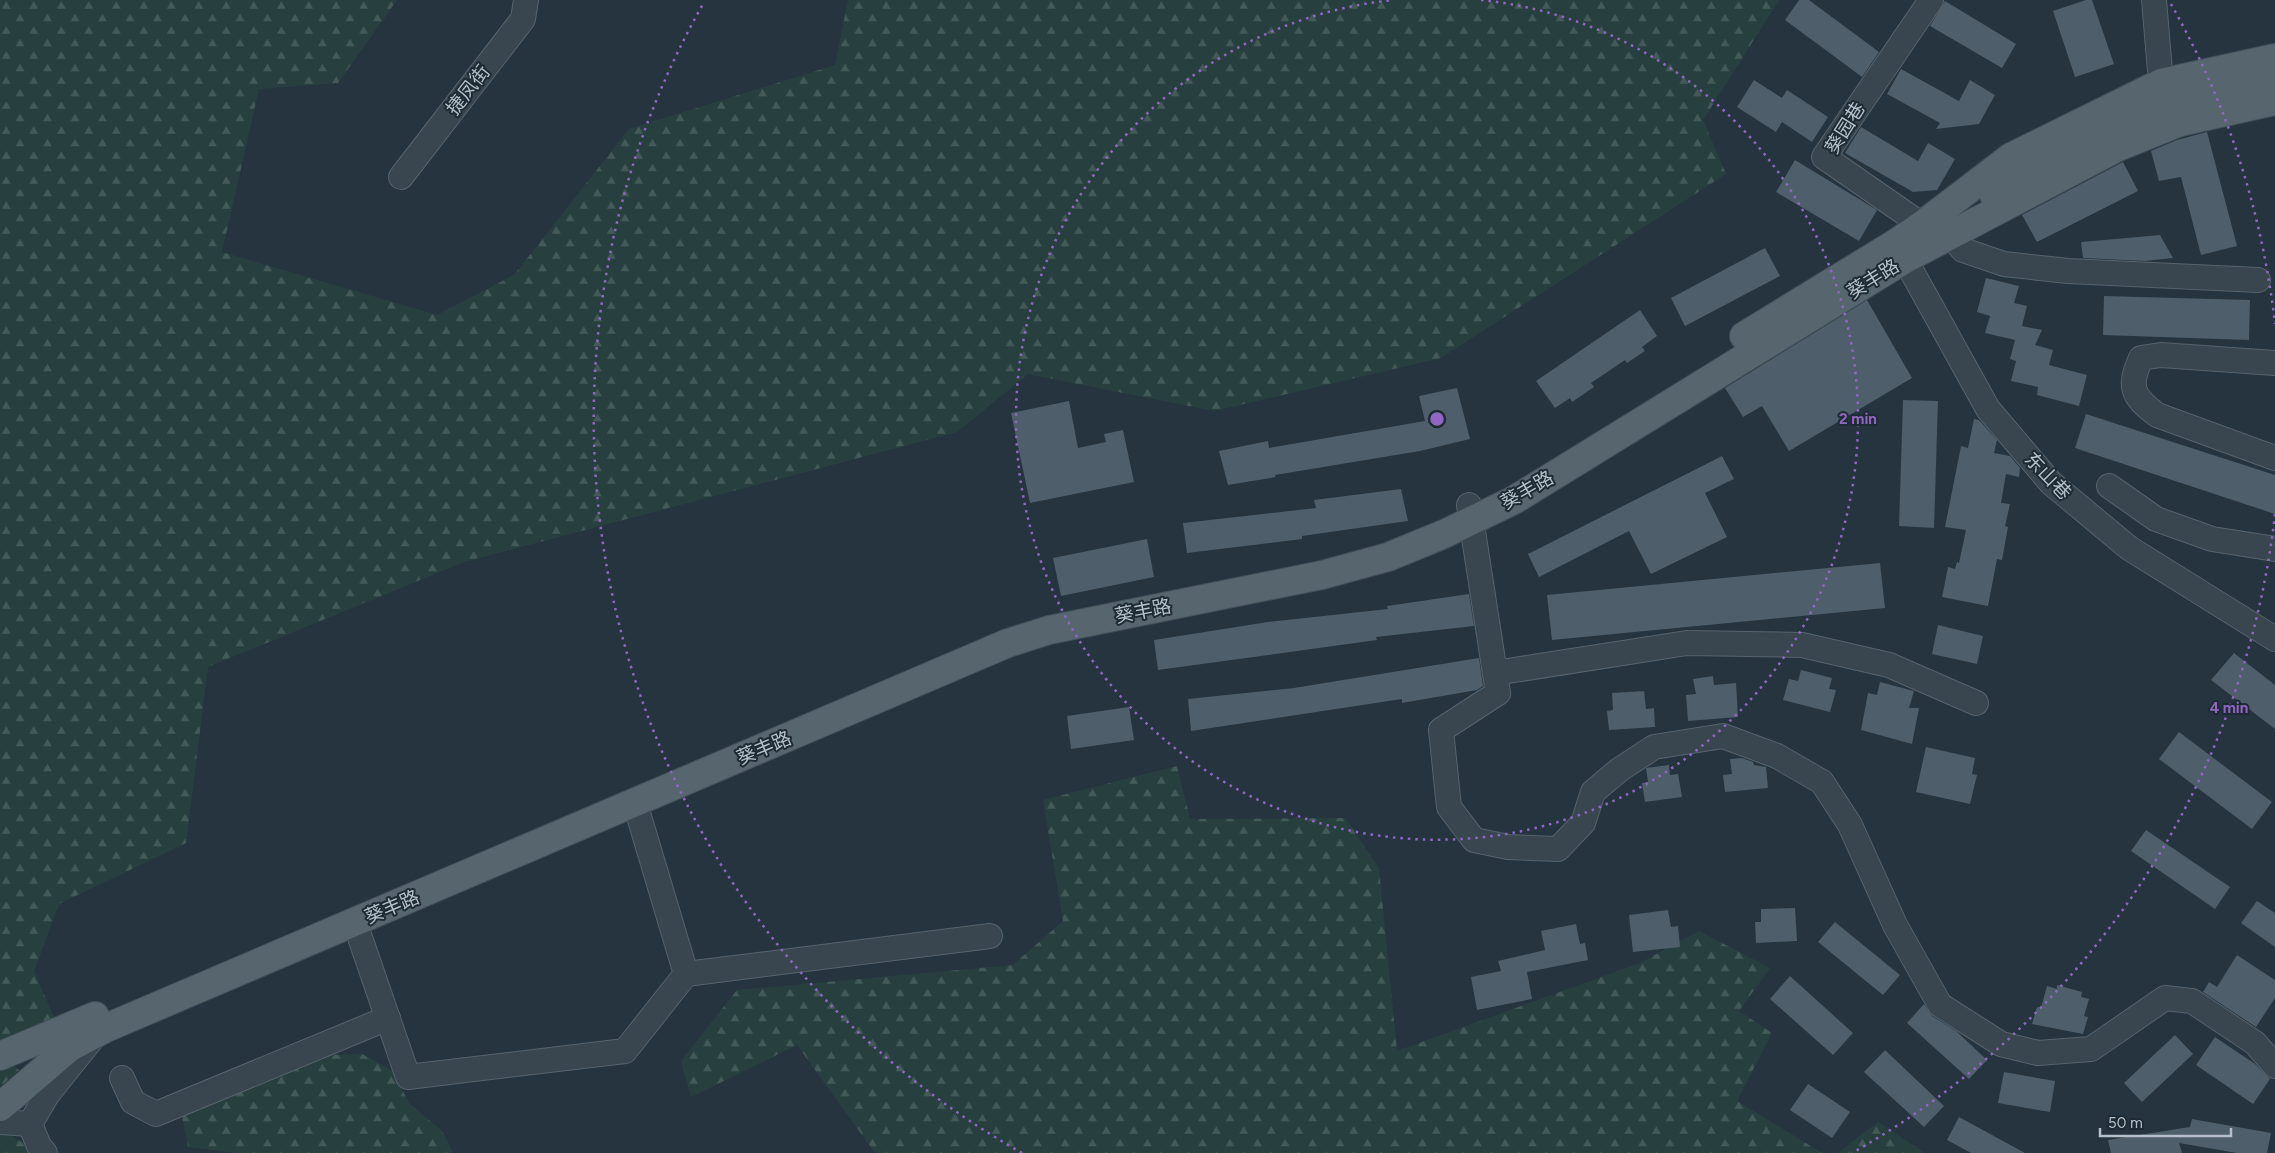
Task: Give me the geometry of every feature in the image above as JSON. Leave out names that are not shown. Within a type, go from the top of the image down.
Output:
[{"type":"main road","name":"葵丰路","points":[[1901,251],[1922,225],[2011,156],[2161,83],[2275,58]]},
{"type":"main road","points":[[1901,251],[1967,208],[2038,166],[2106,131],[2186,100],[2275,80]]},
{"type":"main road","name":"葵丰路","points":[[0,1107],[70,1047],[97,1033],[1008,643],[1059,628],[1322,575],[1388,557],[1444,534],[1470,513],[1901,251],[1950,234],[2118,147],[2180,122],[2275,101]]},
{"type":"main road","name":"葵丰路","points":[[0,1056],[994,631],[1038,615],[1307,562],[1470,513]]},
{"type":"street","name":"捷凤街","points":[[401,177],[523,19],[526,0]]},
{"type":"street","name":"葵园巷","points":[[1922,225],[1824,157],[1931,0]]},
{"type":"street","points":[[2154,0],[2161,83]]},
{"type":"street","points":[[1950,234],[1963,250],[2004,264],[2068,272],[2258,280]]},
{"type":"street","name":"东山巷","points":[[1901,251],[1988,409],[2051,483],[2128,548],[2275,639]]},
{"type":"street","points":[[2275,363],[2161,355],[2141,358],[2133,375],[2133,392],[2140,403],[2156,415],[2275,458]]},
{"type":"street","points":[[2110,486],[2156,519],[2212,539],[2275,548]]},
{"type":"street","points":[[1470,513],[1498,694],[1441,730],[1449,807],[1474,840],[1508,847],[1558,849],[1583,823],[1593,792],[1626,766],[1654,747],[1723,736],[1777,756],[1822,782],[1850,825],[1895,925],[1940,1005],[2002,1044],[2038,1053],[2092,1049],[2165,998],[2192,1001],[2255,1043],[2275,1066]]},
{"type":"street","points":[[1495,673],[1687,643],[1802,645],[1889,665],[1976,703]]},
{"type":"street","points":[[635,803],[686,974]]},
{"type":"street","points":[[355,922],[408,1077],[625,1051],[686,974],[990,936]]},
{"type":"street","points":[[122,1078],[133,1102],[156,1114],[388,1018]]},
{"type":"street","points":[[30,1124],[47,1095],[97,1033]]},
{"type":"street","points":[[0,1122],[30,1124]]},
{"type":"street","points":[[30,1124],[39,1146],[45,1153]]},
{"type":"green space","points":[[0,0],[397,0],[338,83],[259,89],[222,252],[437,315],[514,275],[629,129],[835,65],[848,0],[1779,0],[1703,120],[1726,174],[1441,358],[1214,411],[1028,374],[957,432],[464,562],[208,667],[186,843],[59,904],[34,971],[54,1017],[0,1043]]},
{"type":"green space","points":[[1177,766],[1190,819],[1345,818],[1379,868],[1397,1051],[1640,963],[1699,931],[1770,968],[1739,1011],[1772,1033],[1737,1101],[1822,1153],[875,1153],[797,1045],[691,1097],[681,1061],[737,990],[1013,965],[1063,921],[1043,800]]},
{"type":"green space","points":[[362,1054],[391,1070],[410,1104],[442,1131],[453,1153],[238,1153],[188,1147],[182,1116],[329,1055]]},
{"type":"green space","points":[[12,1065],[19,1070],[0,1087],[0,1071]]},
{"type":"green space","points":[[1878,1122],[1925,1153],[1838,1153]]},
{"type":"green space","points":[[4,1131],[28,1146],[27,1153],[0,1153],[0,1135]]},
{"type":"building","points":[[1799,0],[1809,0],[1879,52],[1862,77],[1785,20]]},
{"type":"building","points":[[2086,0],[2092,0],[2114,64],[2075,77],[2053,11]]},
{"type":"building","points":[[1945,1],[2016,44],[2002,68],[1930,26]]},
{"type":"building","points":[[1901,69],[1959,101],[1970,80],[1995,95],[1979,124],[1936,129],[1940,123],[1887,94]]},
{"type":"building","points":[[1754,80],[1782,98],[1787,90],[1828,117],[1812,142],[1782,122],[1776,132],[1737,107]]},
{"type":"building","points":[[1861,127],[1918,161],[1928,143],[1955,159],[1937,190],[1913,192],[1845,153]]},
{"type":"building","points":[[2207,132],[2237,246],[2201,255],[2181,177],[2159,181],[2151,151],[2177,140]]},
{"type":"building","points":[[1795,160],[1877,210],[1859,241],[1776,192]]},
{"type":"building","points":[[2123,162],[2138,191],[2037,242],[2022,215]]},
{"type":"building","points":[[2160,235],[2173,258],[2145,261],[2083,258],[2081,242]]},
{"type":"building","points":[[1765,248],[1780,276],[1685,326],[1671,298]]},
{"type":"building","points":[[1986,278],[2019,286],[2014,303],[2027,306],[2022,326],[2042,330],[2035,345],[2053,350],[2049,365],[2087,375],[2079,406],[2037,395],[2038,387],[2011,381],[2016,361],[2010,359],[2015,340],[1985,333],[1990,316],[1977,312]]},
{"type":"building","points":[[2104,296],[2250,300],[2249,340],[2103,335]]},
{"type":"building","points":[[1867,300],[1912,378],[1789,451],[1762,406],[1743,417],[1725,388]]},
{"type":"building","points":[[1640,310],[1657,336],[1642,347],[1645,351],[1627,363],[1625,360],[1591,383],[1594,387],[1572,402],[1570,398],[1555,408],[1536,381]]},
{"type":"building","points":[[1457,388],[1470,439],[1420,451],[1275,475],[1276,477],[1228,485],[1219,451],[1268,441],[1269,448],[1425,421],[1419,396]]},
{"type":"building","points":[[1903,400],[1938,401],[1934,528],[1899,526]]},
{"type":"building","points":[[1069,401],[1078,448],[1106,442],[1104,434],[1123,430],[1134,482],[1030,503],[1011,413]]},
{"type":"building","points":[[2086,414],[2275,475],[2275,514],[2075,448]]},
{"type":"building","points":[[1974,419],[1979,420],[1997,440],[1994,453],[2010,456],[2020,468],[2019,477],[2006,474],[2001,503],[2010,504],[2005,526],[2008,527],[2002,560],[1997,559],[1988,606],[1942,597],[1948,567],[1955,569],[1957,562],[1959,563],[1966,530],[1945,527],[1961,446],[1968,448]]},
{"type":"building","points":[[1722,456],[1734,479],[1705,493],[1727,537],[1651,574],[1629,531],[1539,577],[1528,554]]},
{"type":"building","points":[[1401,489],[1408,521],[1302,536],[1302,539],[1187,553],[1183,523],[1316,508],[1314,500]]},
{"type":"building","points":[[1147,539],[1154,577],[1061,596],[1053,558]]},
{"type":"building","points":[[1880,563],[1885,608],[1552,640],[1547,595]]},
{"type":"building","points":[[1469,594],[1474,626],[1376,637],[1377,640],[1158,670],[1154,640],[1268,622],[1388,609],[1387,606]]},
{"type":"building","points":[[1938,625],[1983,636],[1977,664],[1932,654]]},
{"type":"building","points":[[2234,653],[2275,685],[2275,729],[2211,680]]},
{"type":"building","points":[[1479,658],[1483,686],[1477,690],[1402,703],[1402,699],[1191,731],[1188,699],[1294,688]]},
{"type":"building","points":[[1801,670],[1832,678],[1829,689],[1836,690],[1830,712],[1783,700],[1789,679],[1798,681]]},
{"type":"building","points":[[1713,676],[1714,685],[1736,683],[1738,717],[1688,721],[1686,695],[1696,694],[1693,679]]},
{"type":"building","points":[[1880,682],[1914,691],[1909,708],[1919,708],[1912,744],[1861,730],[1868,693],[1877,695]]},
{"type":"building","points":[[1644,691],[1646,709],[1654,708],[1655,727],[1609,730],[1607,711],[1613,710],[1612,693]]},
{"type":"building","points":[[1129,707],[1134,740],[1071,749],[1067,716]]},
{"type":"building","points":[[2179,732],[2272,802],[2252,829],[2159,759]]},
{"type":"building","points":[[1926,747],[1975,758],[1972,774],[1977,775],[1970,804],[1916,792]]},
{"type":"building","points":[[1742,758],[1753,762],[1754,765],[1766,767],[1768,788],[1725,792],[1723,775],[1732,774],[1730,759]]},
{"type":"building","points":[[1669,765],[1670,775],[1678,774],[1682,797],[1645,802],[1642,783],[1648,782],[1646,768]]},
{"type":"building","points":[[2146,830],[2230,887],[2215,909],[2131,851]]},
{"type":"building","points":[[2257,901],[2275,913],[2275,947],[2241,923]]},
{"type":"building","points":[[1795,908],[1797,941],[1756,943],[1755,922],[1761,922],[1761,909]]},
{"type":"building","points":[[1668,910],[1671,927],[1678,926],[1680,947],[1633,952],[1629,915]]},
{"type":"building","points":[[1835,922],[1900,975],[1883,995],[1818,942]]},
{"type":"building","points":[[1576,924],[1580,944],[1585,943],[1588,960],[1527,972],[1532,999],[1477,1010],[1471,977],[1501,971],[1498,961],[1545,950],[1541,931]]},
{"type":"building","points":[[2237,955],[2275,980],[2275,998],[2256,1027],[2203,992],[2209,982],[2217,987]]},
{"type":"building","points":[[1790,976],[1853,1033],[1833,1055],[1770,999]]},
{"type":"building","points":[[2057,985],[2082,992],[2081,997],[2089,999],[2084,1016],[2088,1017],[2083,1034],[2032,1024],[2037,1007],[2041,1008],[2047,986],[2057,989]]},
{"type":"building","points":[[1924,1004],[1932,1016],[1956,1031],[1987,1060],[1969,1079],[1907,1023]]},
{"type":"building","points":[[2175,1035],[2193,1054],[2142,1102],[2124,1083]]},
{"type":"building","points":[[2215,1037],[2255,1064],[2270,1079],[2253,1104],[2196,1065]]},
{"type":"building","points":[[1885,1050],[1944,1106],[1924,1127],[1864,1072]]},
{"type":"building","points":[[2004,1072],[2055,1081],[2050,1112],[1998,1103]]},
{"type":"building","points":[[1808,1084],[1850,1112],[1832,1138],[1790,1110]]},
{"type":"building","points":[[1959,1117],[2025,1153],[1971,1153],[1947,1140]]},
{"type":"building","points":[[2192,1119],[2271,1133],[2267,1153],[2237,1153],[2179,1143],[2182,1153],[2111,1153],[2108,1140],[2190,1127]]}]
